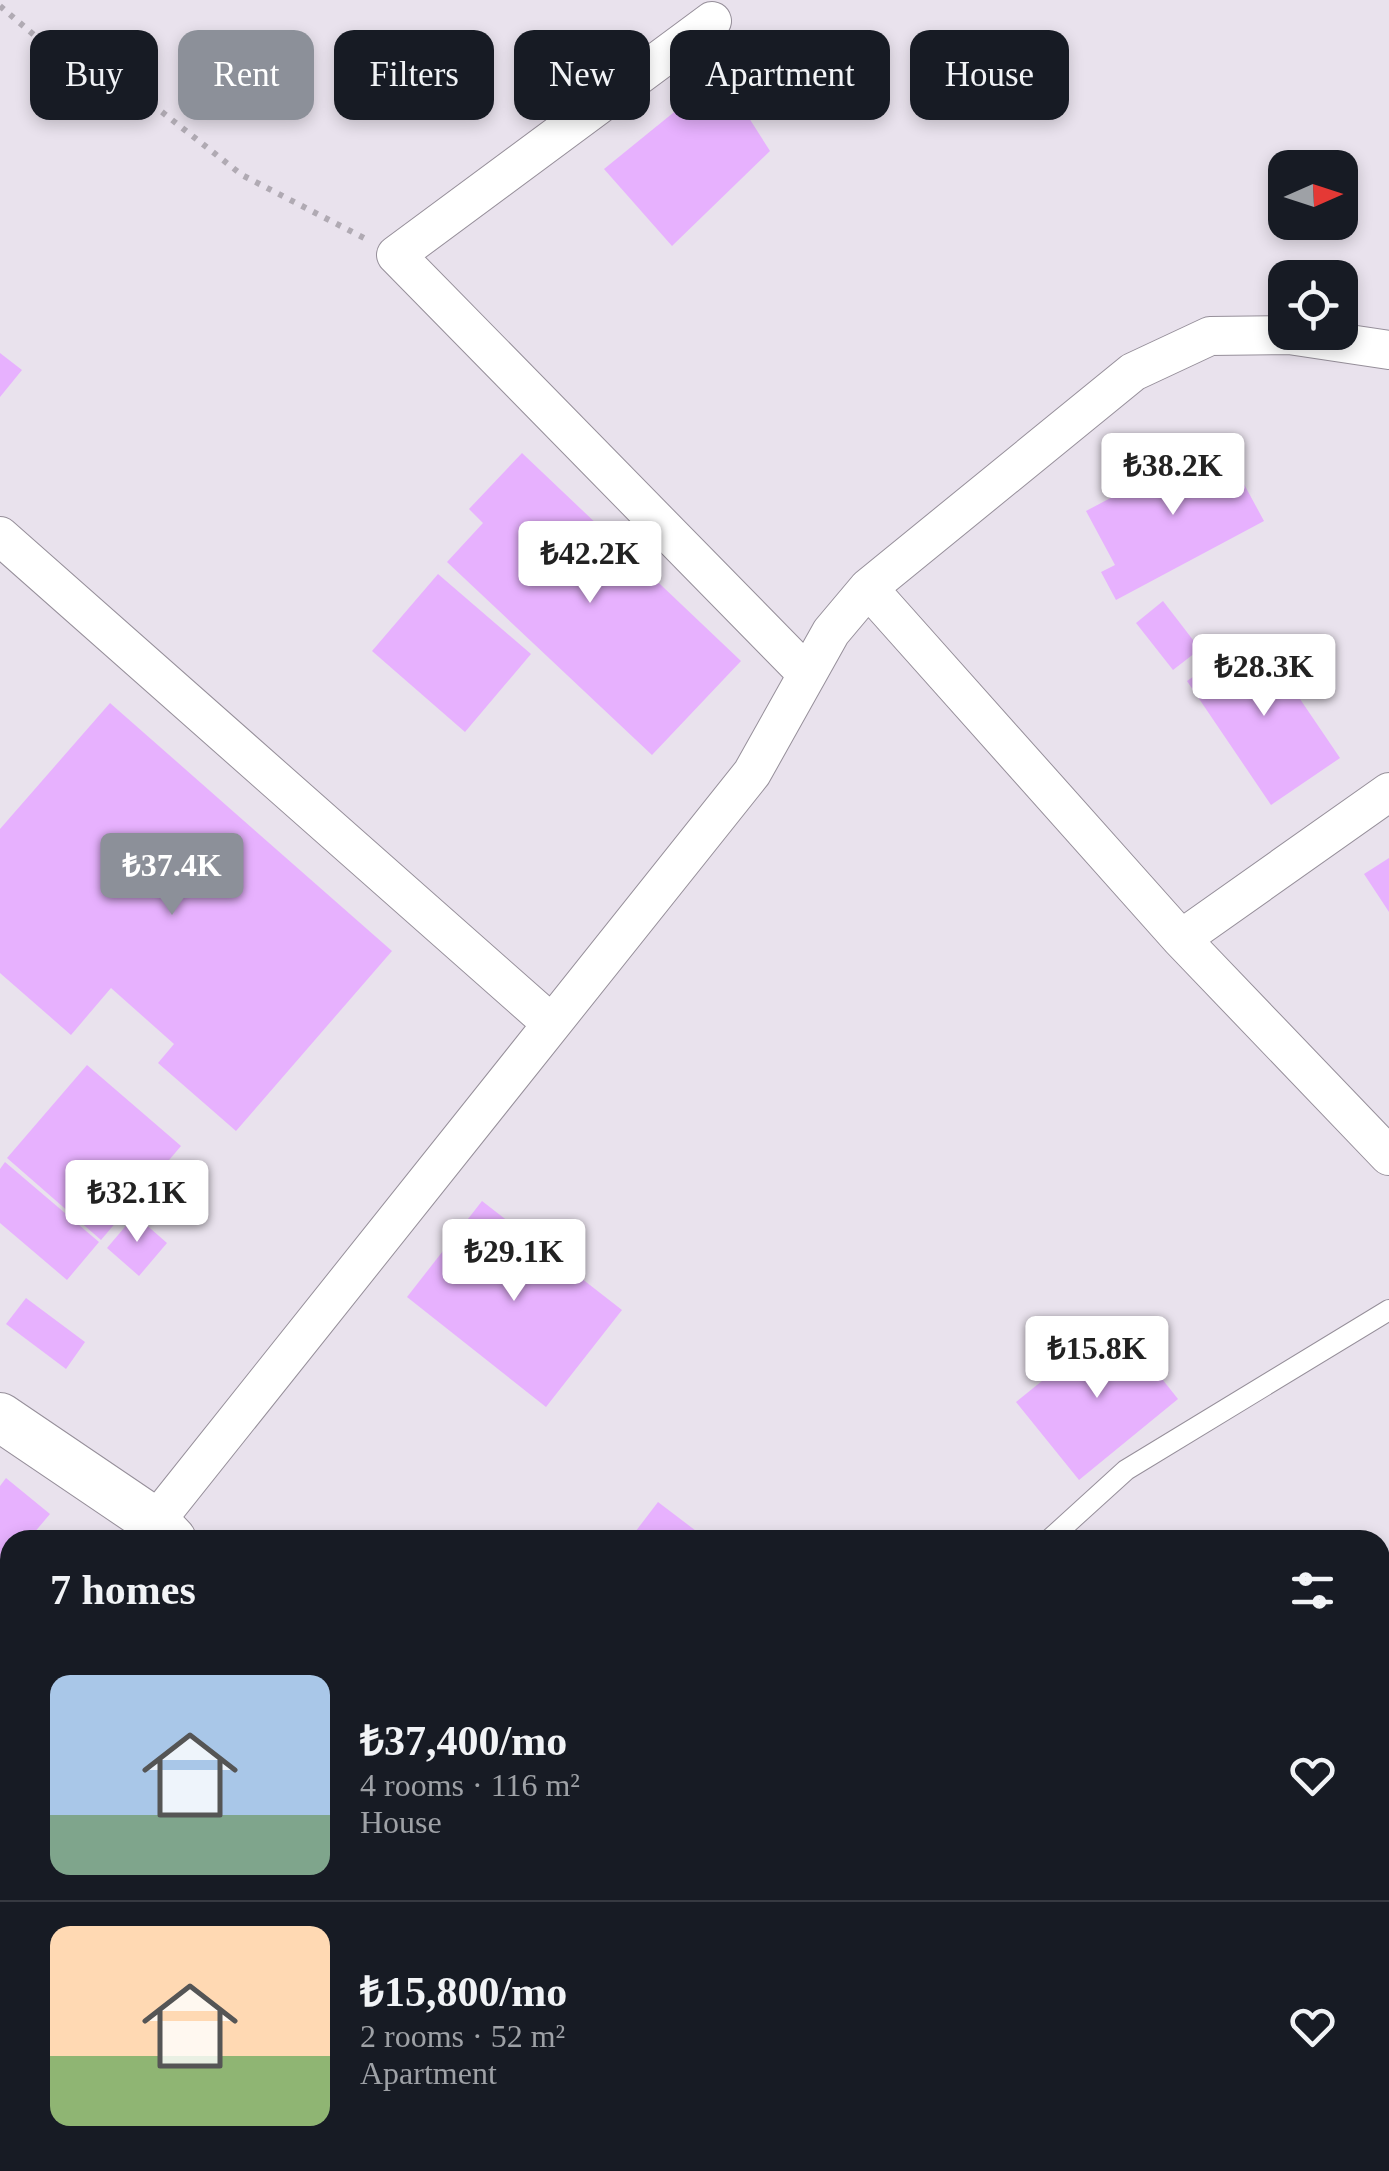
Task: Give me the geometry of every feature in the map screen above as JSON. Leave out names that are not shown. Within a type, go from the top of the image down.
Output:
[{"type":"street","points":[[712,21],[396,255],[807,674]]},
{"type":"street","points":[[164,1530],[552,1024],[752,773],[830,632],[868,588],[1133,372],[1210,336],[1289,335],[1389,350]]},
{"type":"street","points":[[0,536],[552,1024]]},
{"type":"street","points":[[868,588],[1181,939],[1389,1156]]},
{"type":"street","points":[[1181,939],[1389,792]]},
{"type":"street","points":[[0,1416],[162,1530]]},
{"type":"lane","points":[[1060,1530],[1126,1470],[1389,1310]]},
{"type":"path","points":[[0,6],[62,59],[148,101],[242,175],[396,255]]},
{"type":"building","points":[[670,115],[670,120],[750,120],[770,151],[672,246],[604,169]]},
{"type":"building","points":[[0,353],[22,370],[0,397]]},
{"type":"building","points":[[1220,440],[1264,521],[1116,600],[1101,572],[1115,565],[1086,511]]},
{"type":"building","points":[[522,453],[741,661],[652,755],[447,562],[483,523],[469,509]]},
{"type":"building","points":[[438,574],[531,654],[465,732],[372,651]]},
{"type":"building","points":[[1163,601],[1200,649],[1173,670],[1136,623]]},
{"type":"building","points":[[1256,634],[1340,758],[1271,805],[1187,681]]},
{"type":"building","points":[[110,703],[392,951],[236,1131],[158,1063],[174,1044],[111,988],[71,1035],[0,973],[0,829]]},
{"type":"building","points":[[1389,858],[1389,912],[1364,874]]},
{"type":"building","points":[[87,1065],[181,1146],[101,1240],[7,1158]]},
{"type":"building","points":[[5,1162],[99,1242],[67,1280],[0,1223],[0,1169]]},
{"type":"building","points":[[482,1201],[622,1310],[546,1407],[407,1297]]},
{"type":"building","points":[[135,1215],[167,1243],[139,1276],[107,1248]]},
{"type":"building","points":[[26,1298],[85,1342],[66,1369],[6,1324]]},
{"type":"building","points":[[1116,1321],[1178,1399],[1079,1480],[1016,1402]]},
{"type":"building","points":[[6,1478],[50,1514],[36,1530],[0,1530],[0,1486]]},
{"type":"building","points":[[658,1502],[695,1530],[637,1530]]}]
